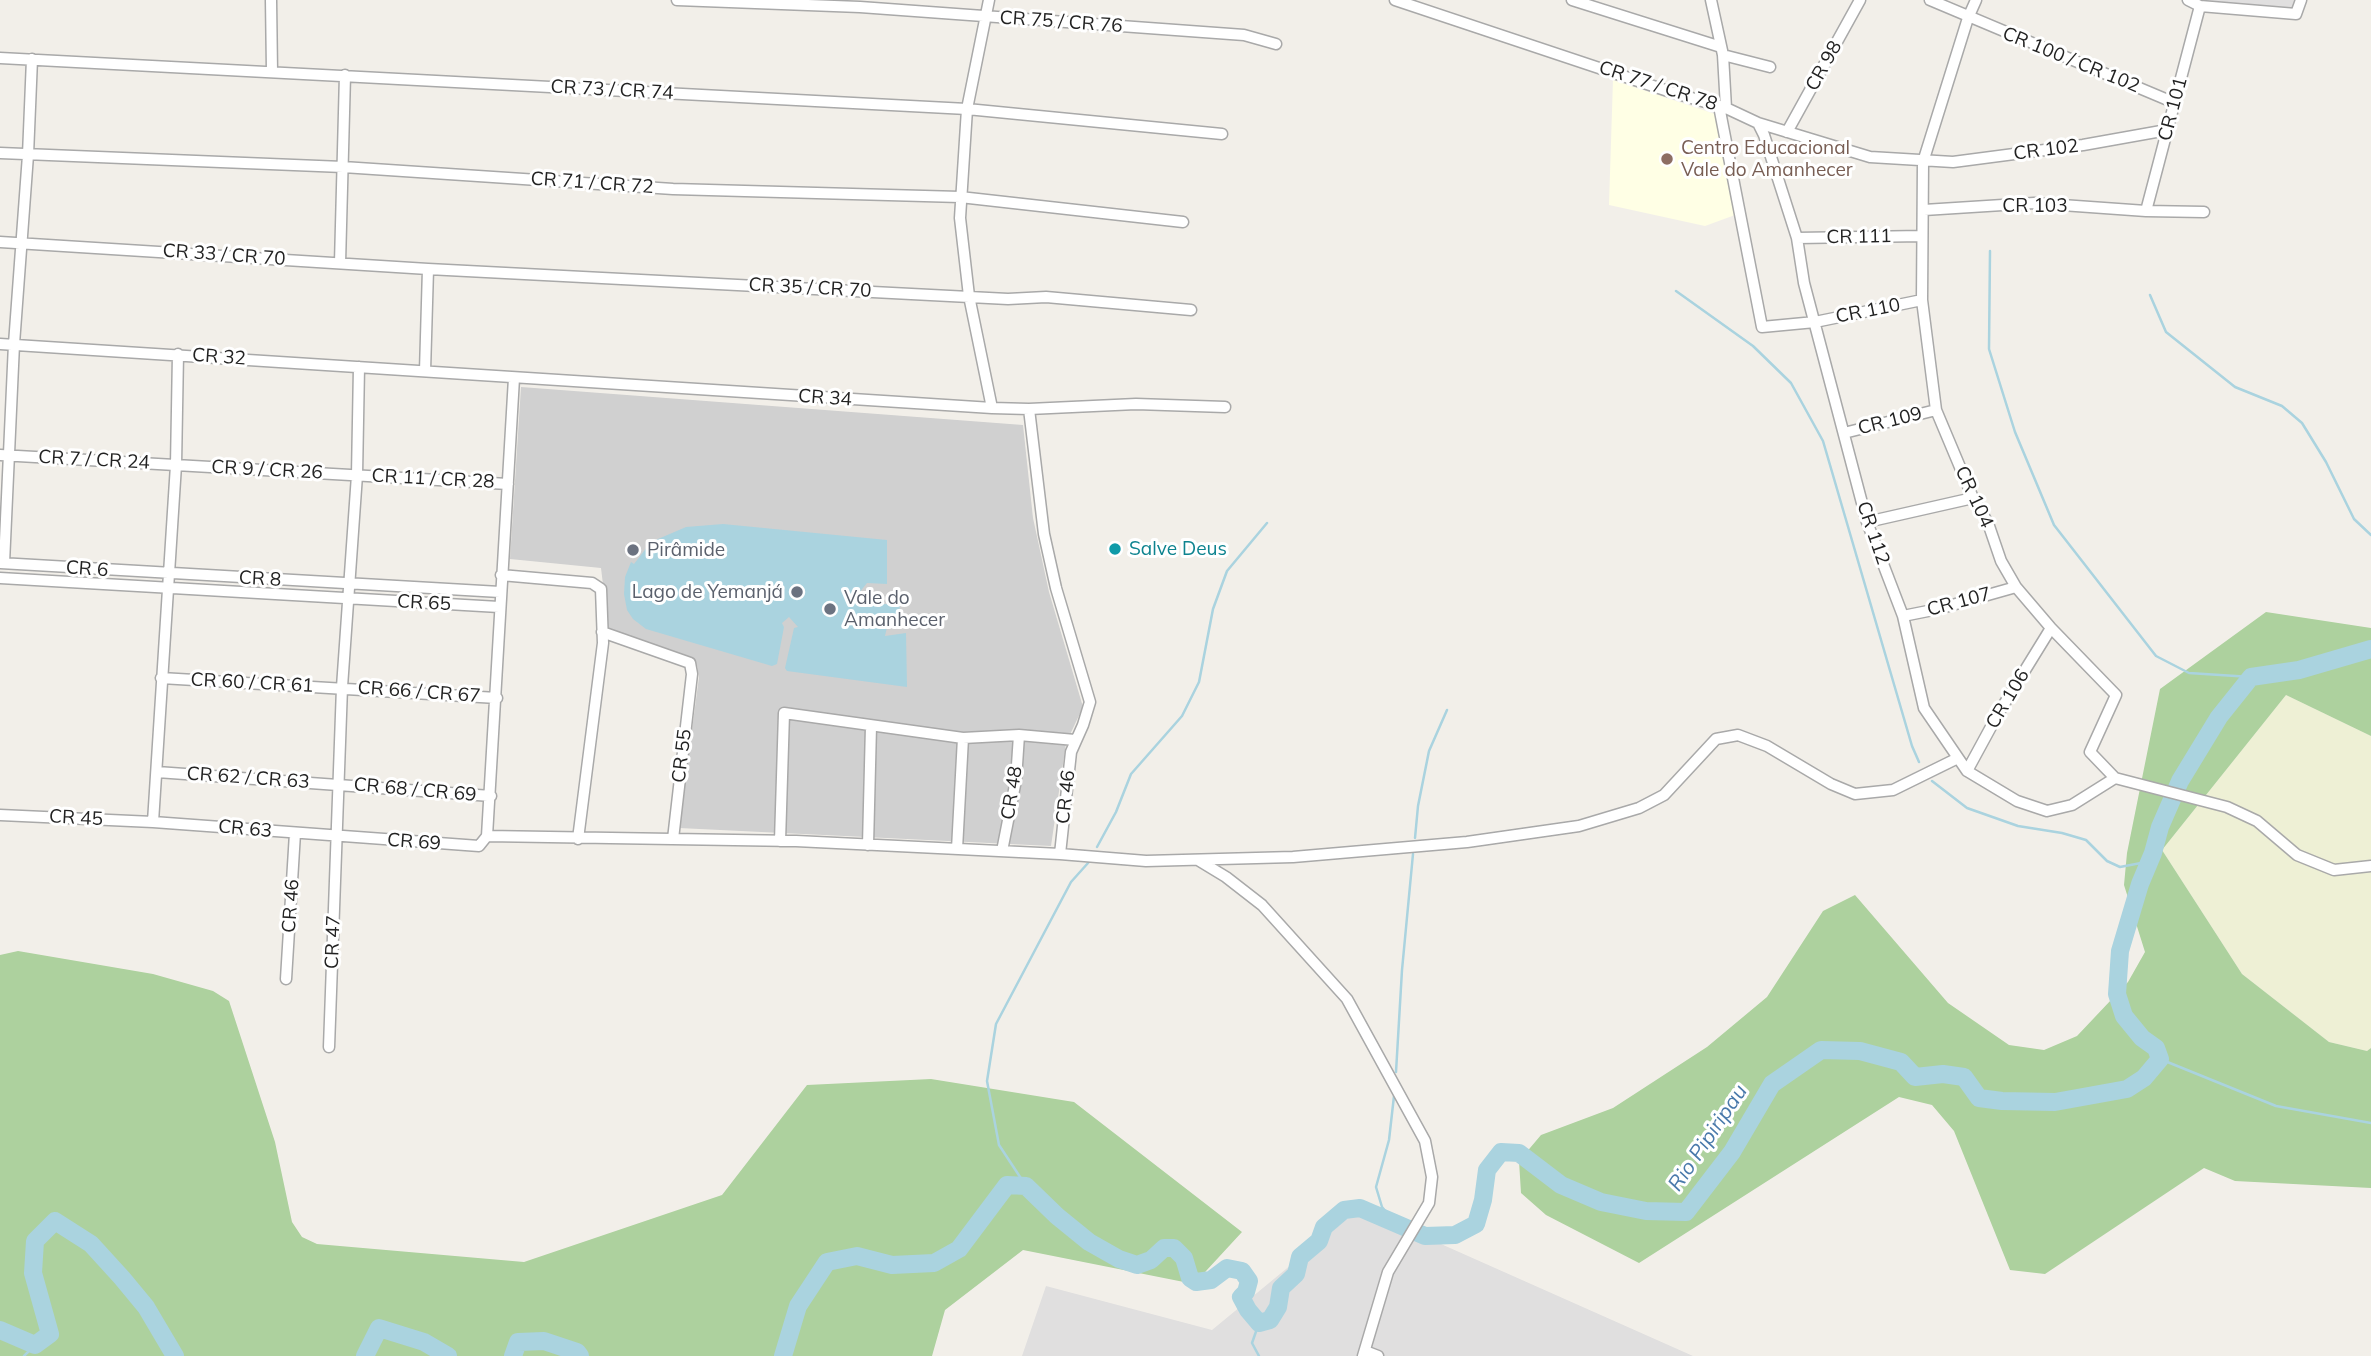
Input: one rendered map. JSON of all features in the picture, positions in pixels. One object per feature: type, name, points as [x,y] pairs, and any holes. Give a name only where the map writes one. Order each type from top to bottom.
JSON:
[{"type":"street","points":[[271,0],[272,71]]},
{"type":"street","name":"CR 75 / CR 76","points":[[677,0],[860,8],[1244,35],[1276,44]]},
{"type":"street","points":[[989,0],[967,110],[960,218],[969,296],[992,408]]},
{"type":"street","name":"CR 77 / CR 78","points":[[1395,0],[1723,107],[1758,123],[1787,132],[1870,157],[1923,162]]},
{"type":"street","points":[[1572,0],[1770,67]]},
{"type":"street","points":[[1711,0],[1722,51],[1723,107]]},
{"type":"street","name":"CR 98","points":[[1787,132],[1860,0]]},
{"type":"street","name":"CR 100 / CR 102","points":[[1930,0],[2175,103]]},
{"type":"street","name":"CR 104","points":[[1976,0],[1923,162],[1922,300],[1936,410],[1973,498],[1988,523],[2001,561],[2016,587],[2051,628],[2116,695],[2090,752],[2115,778]]},
{"type":"street","points":[[2188,0],[2200,6],[2296,14],[2301,0]]},
{"type":"street","name":"CR 101","points":[[2146,211],[2200,6]]},
{"type":"street","name":"CR 73 / CR 74","points":[[0,58],[967,110],[1222,134]]},
{"type":"street","points":[[2,563],[5,455],[28,155],[32,59]]},
{"type":"street","points":[[340,263],[345,75]]},
{"type":"street","name":"CR 110","points":[[1723,107],[1762,327],[1815,322],[1922,300]]},
{"type":"street","name":"CR 112","points":[[1758,123],[1765,135],[1797,238],[1804,283],[1867,522],[1903,615],[1924,708],[1968,771],[2017,801],[2047,811],[2073,806],[2115,778]]},
{"type":"street","name":"CR 102","points":[[1923,162],[1953,162],[2070,147],[2167,130]]},
{"type":"street","name":"CR 71 / CR 72","points":[[0,153],[343,167],[673,189],[960,197],[1183,222]]},
{"type":"street","name":"CR 103","points":[[1924,210],[2034,203],[2204,212]]},
{"type":"street","name":"CR 111","points":[[1797,238],[1922,236]]},
{"type":"street","name":"CR 33 / CR 70","points":[[0,242],[428,269]]},
{"type":"street","points":[[425,371],[428,269]]},
{"type":"street","name":"CR 35 / CR 70","points":[[428,269],[1008,299],[1046,297],[1191,310]]},
{"type":"street","name":"CR 32","points":[[0,344],[425,371]]},
{"type":"street","points":[[153,822],[176,465],[178,354]]},
{"type":"street","name":"CR 47","points":[[329,1047],[342,687],[358,475],[359,367]]},
{"type":"street","name":"CR 34","points":[[425,371],[992,408],[1136,404],[1225,407]]},
{"type":"street","points":[[514,378],[487,836],[780,841],[1060,854],[1146,861],[1293,857],[1467,842],[1579,826],[1639,808],[1664,795],[1716,739],[1738,735],[1767,746],[1831,784],[1855,794],[1893,790],[1958,758]]},
{"type":"street","name":"CR 46","points":[[1029,409],[1044,534],[1056,588],[1090,702],[1083,726],[1070,752],[1060,854]]},
{"type":"street","name":"CR 109","points":[[1844,433],[1936,410]]},
{"type":"street","name":"CR 7 / CR 24","points":[[5,455],[176,465]]},
{"type":"street","name":"CR 9 / CR 26","points":[[176,465],[358,475]]},
{"type":"street","name":"CR 11 / CR 28","points":[[358,475],[508,484]]},
{"type":"street","points":[[1867,522],[1973,498]]},
{"type":"street","name":"CR 6","points":[[2,563],[169,575]]},
{"type":"street","name":"CR 8","points":[[169,575],[500,592]]},
{"type":"street","points":[[501,575],[592,583],[601,589],[603,643],[578,839]]},
{"type":"street","name":"CR 65","points":[[0,579],[499,607]]},
{"type":"street","name":"CR 107","points":[[1903,615],[1938,609],[2016,587]]},
{"type":"street","name":"CR 106","points":[[1968,771],[1998,714],[2051,628]]},
{"type":"street","name":"CR 55","points":[[603,632],[689,662],[692,674],[673,839]]},
{"type":"street","name":"CR 60 / CR 61","points":[[161,678],[342,687]]},
{"type":"street","name":"CR 66 / CR 67","points":[[342,687],[497,698]]},
{"type":"street","points":[[780,841],[784,713],[963,738],[1019,735],[1075,740]]},
{"type":"street","points":[[868,845],[872,726]]},
{"type":"street","name":"CR 48","points":[[1002,851],[1016,779],[1019,735]]},
{"type":"street","points":[[957,849],[963,738]]},
{"type":"street","name":"CR 62 / CR 63","points":[[156,772],[340,784]]},
{"type":"street","points":[[2115,778],[2227,807],[2257,821],[2297,855],[2334,870],[2371,866]]},
{"type":"street","name":"CR 68 / CR 69","points":[[340,784],[491,796]]},
{"type":"street","name":"CR 45","points":[[0,815],[153,822]]},
{"type":"street","name":"CR 63","points":[[153,822],[337,836]]},
{"type":"street","name":"CR 46","points":[[286,979],[295,833]]},
{"type":"street","name":"CR 69","points":[[337,836],[479,846],[487,836]]},
{"type":"street","points":[[1198,860],[1226,877],[1262,905],[1347,999],[1425,1141],[1432,1177],[1429,1203],[1388,1272],[1364,1354],[1378,1356]]},
{"type":"shaded area","points":[[2203,0],[2299,0],[2295,10],[2212,4]]},
{"type":"shaded area","name":"Centro Educacional Vale do Amanhecer","points":[[1613,80],[1715,114],[1735,215],[1705,226],[1609,205]]},
{"type":"shaded area","name":"Vale do Amanhecer","points":[[521,387],[1023,425],[1033,518],[1049,592],[1083,707],[1066,743],[1051,846],[679,828],[699,677],[697,665],[618,641],[608,626],[601,568],[510,559]]},
{"type":"shaded area","points":[[2286,695],[2371,736],[2371,1048],[2367,1051],[2329,1042],[2242,974],[2162,850]]},
{"type":"shaded area","points":[[1360,1208],[1693,1356],[1022,1356],[1046,1286],[1212,1330]]},
{"type":"green space","points":[[2266,612],[2371,628],[2371,736],[2286,695],[2162,850],[2242,974],[2329,1042],[2367,1051],[2371,1048],[2371,1188],[2235,1181],[2204,1168],[2045,1274],[2010,1270],[1954,1131],[1932,1105],[1899,1097],[1639,1263],[1546,1215],[1521,1193],[1519,1161],[1541,1135],[1613,1108],[1707,1047],[1767,997],[1823,911],[1855,895],[1948,1003],[2009,1045],[2044,1050],[2077,1036],[2128,982],[2145,952],[2124,885],[2127,853],[2160,689]]},
{"type":"green space","points":[[18,951],[153,974],[213,991],[229,1001],[275,1142],[292,1222],[302,1237],[317,1244],[524,1262],[722,1195],[807,1085],[931,1079],[1074,1102],[1242,1232],[1194,1284],[1023,1250],[945,1310],[932,1356],[0,1356],[0,955]]},
{"type":"water","name":"Lago de Yemanjá","points":[[723,524],[887,540],[887,584],[867,583],[859,593],[868,603],[900,605],[898,621],[888,623],[885,636],[906,633],[907,687],[787,671],[785,668],[794,628],[798,627],[789,617],[782,623],[784,627],[777,664],[772,666],[646,629],[633,619],[627,610],[624,594],[625,577],[631,562],[634,564],[651,542],[686,527]]},
{"type":"waterway","points":[[1990,251],[1989,349],[2015,432],[2054,525],[2156,656],[2189,673],[2251,677]]},
{"type":"waterway","points":[[1676,291],[1753,346],[1791,383],[1823,441],[1912,746],[1919,762]]},
{"type":"waterway","points":[[2150,295],[2166,332],[2235,387],[2282,406],[2302,423],[2326,462],[2354,519],[2371,535]]},
{"type":"waterway","points":[[1097,847],[1116,812],[1131,774],[1182,716],[1199,682],[1213,609],[1227,571],[1267,523]]},
{"type":"waterway","name":"Rio Pipiripau","points":[[783,1356],[798,1306],[827,1262],[857,1256],[892,1265],[934,1263],[959,1249],[1007,1185],[1026,1186],[1089,1242],[1119,1259],[1137,1265],[1151,1260],[1164,1248],[1174,1248],[1184,1258],[1190,1278],[1196,1282],[1211,1280],[1227,1268],[1242,1271],[1249,1281],[1246,1292],[1241,1297],[1259,1323],[1270,1320],[1278,1307],[1281,1288],[1296,1274],[1300,1257],[1319,1241],[1324,1227],[1344,1210],[1360,1208],[1425,1236],[1455,1235],[1476,1224],[1487,1170],[1501,1152],[1519,1153],[1561,1185],[1601,1202],[1646,1211],[1686,1212],[1732,1152],[1772,1084],[1821,1050],[1860,1051],[1901,1062],[1915,1077],[1943,1074],[1964,1077],[1979,1098],[2002,1101],[2055,1102],[2127,1089],[2144,1078],[2160,1059],[2156,1048],[2142,1038],[2124,1016],[2117,994],[2120,951],[2160,827],[2180,781],[2219,717],[2251,677],[2299,670],[2371,649]]},
{"type":"waterway","points":[[1415,838],[1418,806],[1429,751],[1447,710]]},
{"type":"waterway","points":[[1932,781],[1967,808],[2018,826],[2086,840],[2107,861],[2120,867],[2141,863],[2153,853]]},
{"type":"waterway","points":[[1396,1072],[1413,854]]},
{"type":"waterway","points":[[1026,1186],[999,1145],[987,1081],[996,1024],[1071,882],[1088,863]]},
{"type":"waterway","points":[[2160,1059],[2276,1106],[2371,1123]]},
{"type":"waterway","points":[[1394,1096],[1389,1140],[1376,1187],[1382,1207],[1395,1223]]},
{"type":"waterway","name":"Rio Pipiripau","points":[[0,1330],[35,1345],[50,1334],[33,1273],[35,1241],[55,1221],[91,1244],[122,1278],[146,1307],[175,1356]]},
{"type":"waterway","points":[[1259,1323],[1252,1343],[1259,1356]]},
{"type":"waterway","name":"Rio Pipiripau","points":[[365,1356],[379,1328],[424,1342],[448,1356]]},
{"type":"waterway","name":"Rio Pipiripau","points":[[513,1356],[518,1342],[544,1341],[577,1352],[580,1356]]},
{"type":"waterway","points":[[24,1356],[35,1345]]},
{"type":"place","name":"Centro Educacional Vale do Amanhecer","points":[[1667,159]]},
{"type":"place","name":"Salve Deus","points":[[1115,549]]},
{"type":"place","name":"Pirâmide","points":[[633,550]]},
{"type":"place","name":"Lago de Yemanjá","points":[[797,592]]},
{"type":"place","name":"Vale do Amanhecer","points":[[830,609]]}]
